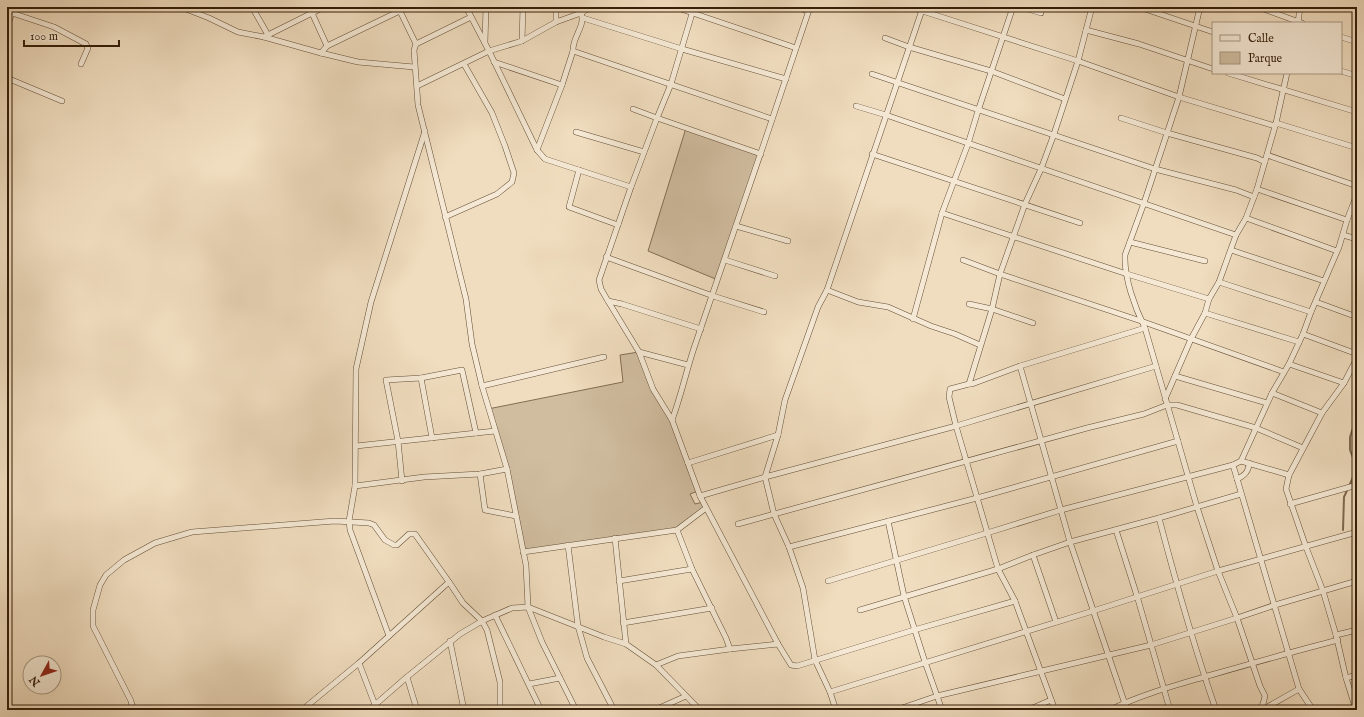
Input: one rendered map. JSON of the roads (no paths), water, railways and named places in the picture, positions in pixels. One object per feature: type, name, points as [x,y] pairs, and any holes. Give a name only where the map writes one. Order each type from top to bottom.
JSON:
[{"type":"street","points":[[181,7],[238,32],[266,36],[321,53],[358,62],[414,67]]},
{"type":"street","points":[[252,7],[266,36]]},
{"type":"street","points":[[266,36],[324,7]]},
{"type":"street","points":[[321,53],[327,46],[399,9],[408,7]]},
{"type":"street","points":[[466,7],[537,150],[545,159],[632,186]]},
{"type":"street","points":[[485,43],[486,7]]},
{"type":"street","points":[[522,41],[523,7]]},
{"type":"street","points":[[556,7],[556,22]]},
{"type":"street","points":[[417,86],[489,51],[522,41],[556,22],[582,15],[591,7]]},
{"type":"street","points":[[675,7],[796,48]]},
{"type":"street","points":[[694,7],[671,84],[644,152],[599,280],[608,301],[639,352],[653,389],[672,420],[700,496],[778,644],[789,662],[794,666],[1014,601]]},
{"type":"street","points":[[672,420],[679,402],[688,365],[725,260],[809,9],[796,7]]},
{"type":"street","points":[[910,7],[922,9],[1078,61],[1179,97],[1357,148]]},
{"type":"street","points":[[914,319],[924,276],[942,213],[968,144],[1013,7]]},
{"type":"street","points":[[1022,7],[1041,13]]},
{"type":"street","points":[[969,384],[992,309],[1000,274],[1024,204],[1041,169],[1054,134],[1078,61],[1092,7]]},
{"type":"street","points":[[1139,7],[1212,32]]},
{"type":"street","points":[[1200,7],[1179,97],[1125,255],[1127,274],[1137,312],[1145,328],[1197,507],[1218,571],[1237,618],[1260,686],[1265,696],[1260,710]]},
{"type":"street","points":[[1258,7],[1296,22]]},
{"type":"street","points":[[1299,22],[1300,7]]},
{"type":"street","points":[[399,9],[416,44],[414,50],[414,67],[418,105],[466,300],[472,344],[482,386],[507,469],[526,565],[528,606],[542,642],[576,710]]},
{"type":"street","points":[[836,710],[830,692],[815,660],[803,588],[789,547],[774,514],[764,477],[778,435],[785,400],[818,307],[827,290],[922,9]]},
{"type":"street","points":[[7,27],[9,12],[54,27],[86,44],[88,48],[81,64]]},
{"type":"street","points":[[312,13],[327,46]]},
{"type":"street","points":[[582,15],[682,49],[786,79]]},
{"type":"street","points":[[537,150],[562,86],[573,51],[573,46],[581,25],[582,15]]},
{"type":"street","points":[[416,44],[471,17]]},
{"type":"street","points":[[1086,30],[1139,44],[1212,69]]},
{"type":"street","points":[[1342,36],[1357,42]]},
{"type":"street","points":[[885,38],[909,47],[991,71],[1065,98]]},
{"type":"street","points":[[573,51],[772,119]]},
{"type":"street","points":[[494,62],[562,86]]},
{"type":"street","points":[[445,217],[497,194],[512,182],[514,174],[492,113],[464,64]]},
{"type":"street","points":[[1342,71],[1357,76]]},
{"type":"street","points":[[872,74],[1155,169],[1236,190],[1254,197]]},
{"type":"street","points":[[1231,74],[1357,112]]},
{"type":"street","points":[[1166,402],[1175,376],[1191,339],[1205,313],[1209,299],[1219,282],[1236,235],[1246,218],[1257,189],[1287,74]]},
{"type":"street","points":[[7,78],[62,101]]},
{"type":"street","points":[[856,106],[1236,235]]},
{"type":"street","points":[[633,109],[761,154]]},
{"type":"street","points":[[1121,118],[1167,133],[1257,158],[1265,162]]},
{"type":"street","points":[[389,636],[350,530],[349,522],[355,486],[356,369],[371,302],[425,130]]},
{"type":"street","points":[[576,132],[644,152]]},
{"type":"street","points":[[872,154],[1080,223]]},
{"type":"street","points":[[1267,155],[1357,186]]},
{"type":"street","points":[[579,170],[569,207],[618,225]]},
{"type":"street","points":[[1257,189],[1347,220]]},
{"type":"street","points":[[828,581],[1061,510],[1233,465],[1241,461],[1272,393],[1289,364],[1303,334],[1337,251],[1356,197]]},
{"type":"street","points":[[942,213],[1127,274],[1209,299]]},
{"type":"street","points":[[1246,218],[1337,251]]},
{"type":"street","points":[[736,226],[788,240]]},
{"type":"street","points":[[1343,235],[1357,239]]},
{"type":"street","points":[[1130,242],[1205,261]]},
{"type":"street","points":[[1231,250],[1324,281]]},
{"type":"street","points":[[606,257],[712,296],[764,312]]},
{"type":"street","points":[[725,260],[775,276]]},
{"type":"street","points":[[963,260],[1284,372]]},
{"type":"street","points":[[1219,282],[1311,312]]},
{"type":"street","points":[[827,290],[858,302],[888,307],[980,345]]},
{"type":"street","points":[[608,301],[701,329]]},
{"type":"street","points":[[1316,302],[1357,317]]},
{"type":"street","points":[[969,304],[992,309],[1033,324]]},
{"type":"street","points":[[1205,313],[1299,342]]},
{"type":"street","points":[[1055,710],[1040,672],[1027,632],[998,569],[956,426],[949,397],[950,389],[1145,328]]},
{"type":"street","points":[[1303,334],[1357,354]]},
{"type":"street","points":[[639,352],[688,365]]},
{"type":"street","points":[[482,386],[604,357]]},
{"type":"street","points":[[1356,710],[1323,591],[1290,504],[1286,489],[1289,475],[1303,448],[1322,413],[1344,383],[1357,358]]},
{"type":"street","points":[[1289,364],[1344,383]]},
{"type":"street","points":[[1020,366],[1070,542],[1127,710]]},
{"type":"street","points":[[700,496],[764,477],[956,426],[1156,366]]},
{"type":"street","points":[[402,481],[398,441],[386,380],[421,378],[462,370],[476,433]]},
{"type":"street","points":[[1175,376],[1267,404]]},
{"type":"street","points":[[421,378],[432,438]]},
{"type":"street","points":[[1272,393],[1322,413]]},
{"type":"street","points":[[738,524],[1041,440],[1144,414],[1166,402],[1182,405],[1256,428],[1303,448]]},
{"type":"street","points":[[356,446],[495,431]]},
{"type":"street","points":[[688,463],[778,435]]},
{"type":"street","points":[[789,547],[1051,478],[1178,441]]},
{"type":"street","points":[[1241,461],[1289,475]]},
{"type":"street","points":[[1237,479],[1246,473],[1249,469],[1249,464]]},
{"type":"street","points":[[1233,465],[1299,689],[1313,710]]},
{"type":"street","points":[[355,486],[424,477],[480,474],[507,469]]},
{"type":"street","points":[[480,474],[485,510],[516,516]]},
{"type":"street","points":[[1290,504],[1357,485]]},
{"type":"street","points":[[860,610],[998,569],[1070,542],[1242,494]]},
{"type":"street","points":[[523,552],[677,530],[706,508]]},
{"type":"street","points":[[1159,518],[1176,584],[1204,677],[1216,710]]},
{"type":"street","points":[[133,710],[93,626],[93,610],[95,600],[100,585],[106,575],[124,560],[154,543],[192,532],[335,521],[369,523],[374,525],[385,540],[394,545],[397,545],[409,534],[415,534],[463,603],[482,621],[487,630],[500,682],[500,710]]},
{"type":"street","points":[[888,521],[904,596],[914,630],[942,710]]},
{"type":"street","points":[[677,530],[692,569],[712,608],[730,649]]},
{"type":"street","points":[[1116,530],[1165,688],[1170,710]]},
{"type":"street","points":[[830,692],[1027,632],[1218,571],[1357,532]]},
{"type":"street","points":[[615,538],[626,644]]},
{"type":"street","points":[[568,546],[578,626],[587,658],[614,710]]},
{"type":"street","points":[[1033,555],[1056,622]]},
{"type":"street","points":[[619,581],[692,569]]},
{"type":"street","points":[[896,710],[937,696],[1040,672],[1108,654],[1151,645],[1275,605],[1357,581]]},
{"type":"street","points":[[302,710],[359,663],[449,582]]},
{"type":"street","points":[[369,710],[450,641],[482,621],[495,615],[512,608],[528,606],[604,637],[626,644],[656,665],[700,710]]},
{"type":"street","points":[[623,623],[712,608]]},
{"type":"street","points":[[495,615],[541,710]]},
{"type":"street","points":[[1110,710],[1165,688],[1337,638],[1357,630]]},
{"type":"street","points":[[450,641],[464,710]]},
{"type":"street","points":[[656,665],[678,656],[778,644]]},
{"type":"street","points":[[359,663],[378,710]]},
{"type":"street","points":[[1346,678],[1357,675]]},
{"type":"street","points":[[407,677],[417,710]]},
{"type":"street","points":[[529,684],[560,678]]},
{"type":"street","points":[[1260,710],[1299,689]]},
{"type":"street","points":[[657,709],[686,696]]},
{"type":"street","points":[[1028,710],[1051,700]]},
{"type":"waterway","points":[[1343,530],[1344,497],[1355,473],[1355,463],[1350,450],[1350,437],[1353,428],[1357,423]]}]
